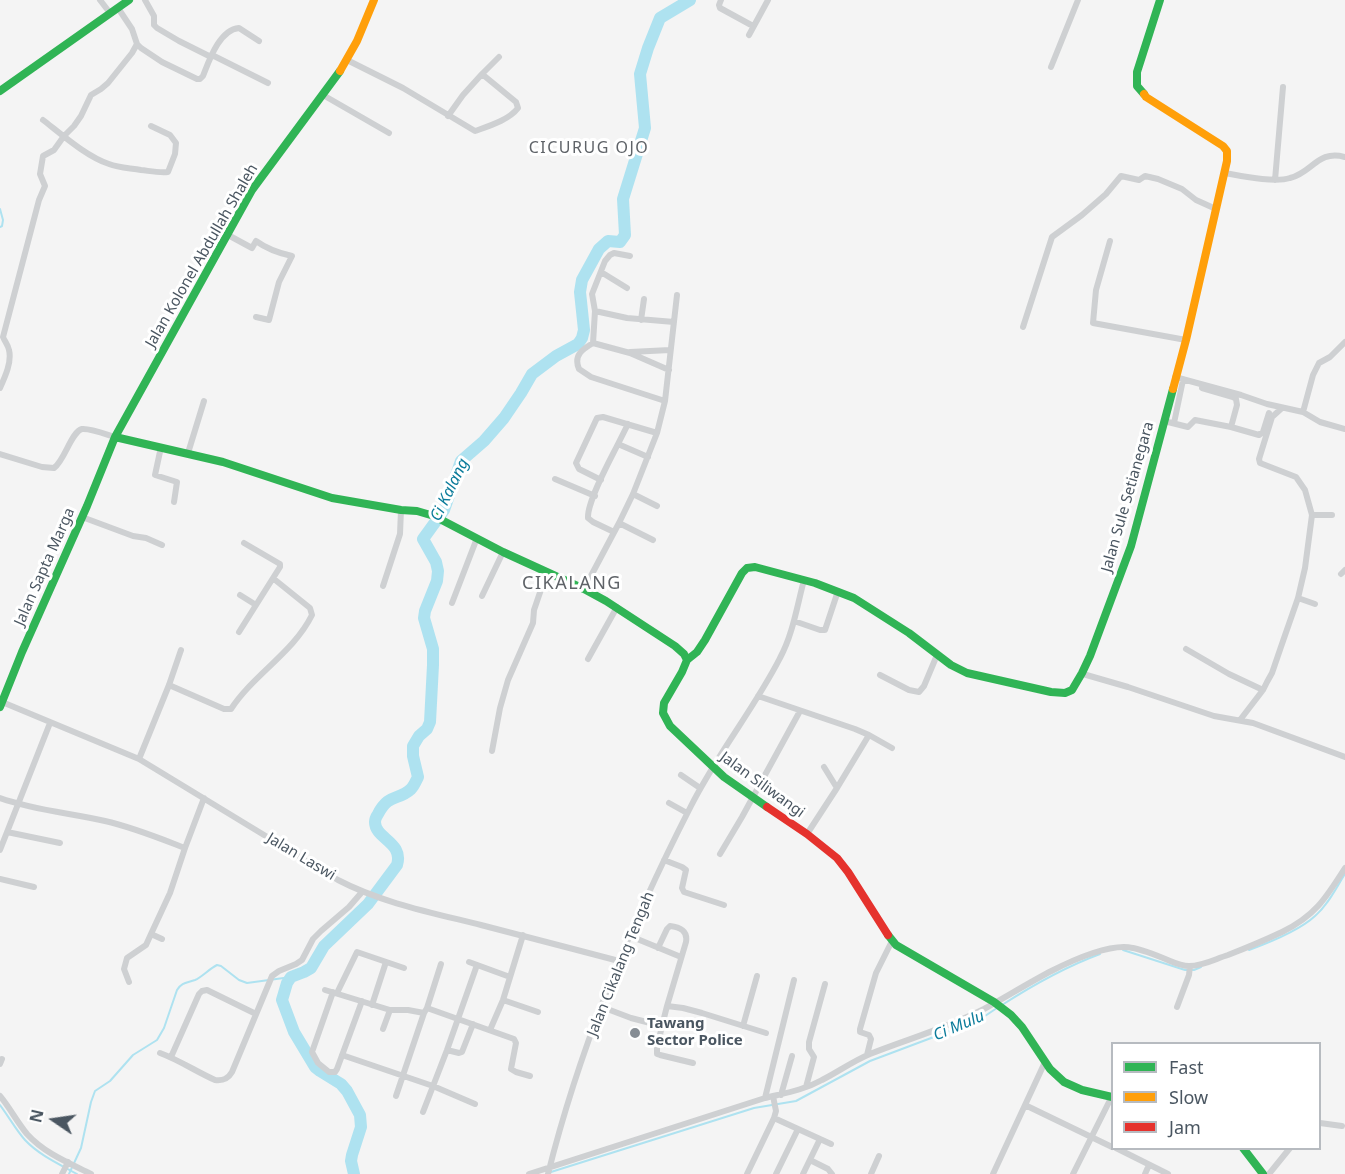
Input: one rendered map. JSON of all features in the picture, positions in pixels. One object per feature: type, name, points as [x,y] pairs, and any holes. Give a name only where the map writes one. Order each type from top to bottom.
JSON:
[{"type":"street","points":[[100,0],[114,10],[132,29],[137,44],[154,57],[197,79],[203,76],[221,40],[235,28],[239,28],[259,41]]},
{"type":"street","points":[[0,91],[129,0]]},
{"type":"street","points":[[145,0],[158,29],[268,83]]},
{"type":"street","name":"Jalan Kolonel Abdullah Shaleh","points":[[116,437],[239,213],[260,178],[347,60],[374,0]]},
{"type":"street","points":[[721,0],[720,8],[753,27]]},
{"type":"street","points":[[749,34],[768,0]]},
{"type":"street","points":[[1051,67],[1078,0]]},
{"type":"street","name":"Jalan Sule Setianegara","points":[[687,660],[697,652],[705,640],[740,576],[752,567],[758,567],[854,598],[893,622],[957,669],[973,675],[1052,692],[1065,693],[1072,690],[1083,674],[1128,556],[1164,421],[1179,379],[1225,173],[1227,151],[1223,146],[1146,97],[1137,86],[1137,72],[1160,0]]},
{"type":"street","points":[[0,388],[10,359],[9,349],[3,337],[39,200],[45,186],[40,176],[42,157],[54,150],[81,116],[91,95],[108,83],[137,44]]},
{"type":"street","points":[[448,116],[463,95],[499,57]]},
{"type":"street","points":[[347,60],[403,88],[475,131],[506,117],[516,111],[518,106],[482,74]]},
{"type":"street","points":[[1275,180],[1283,87]]},
{"type":"street","points":[[323,95],[388,133]]},
{"type":"street","points":[[43,120],[88,153],[112,166],[168,172],[175,154],[176,143],[170,135],[151,126]]},
{"type":"street","points":[[1225,173],[1275,180],[1294,177],[1328,156],[1335,155],[1345,158]]},
{"type":"street","points":[[1023,327],[1052,237],[1106,194],[1121,176],[1139,180],[1145,176],[1158,179],[1182,189],[1196,200],[1216,209]]},
{"type":"street","points":[[228,235],[252,248],[256,241],[278,253],[292,256],[279,282],[269,320],[256,317]]},
{"type":"street","points":[[1110,241],[1096,290],[1093,323],[1186,340]]},
{"type":"street","points":[[593,343],[595,311],[592,294],[602,266],[610,255],[618,253],[630,256]]},
{"type":"street","points":[[601,272],[627,288]]},
{"type":"street","points":[[584,589],[620,523],[657,433],[665,401],[677,295]]},
{"type":"street","points":[[641,320],[644,299]]},
{"type":"street","points":[[595,311],[641,320],[674,322]]},
{"type":"street","points":[[1303,412],[1313,375],[1319,363],[1330,357],[1345,342]]},
{"type":"street","points":[[665,401],[591,377],[581,371],[576,364],[582,350],[593,343],[630,352],[669,370]]},
{"type":"street","points":[[630,352],[670,350]]},
{"type":"street","points":[[1174,423],[1179,379],[1222,389],[1262,403],[1303,412],[1320,422],[1345,429]]},
{"type":"street","points":[[1202,388],[1236,399],[1237,405],[1231,427]]},
{"type":"street","points":[[188,453],[204,400]]},
{"type":"street","points":[[1240,720],[1263,690],[1272,673],[1298,598],[1305,568],[1312,515],[1305,490],[1296,477],[1265,466],[1258,459],[1272,417],[1282,408]]},
{"type":"street","points":[[1164,421],[1188,428],[1195,420],[1261,435],[1269,413]]},
{"type":"street","points":[[601,480],[580,470],[576,465],[598,417],[657,433]]},
{"type":"street","points":[[614,532],[593,522],[588,518],[588,513],[628,424]]},
{"type":"street","points":[[0,454],[42,467],[54,468],[62,460],[72,438],[78,431],[86,429],[241,467],[325,496],[417,511],[435,517],[503,552],[584,589],[675,646],[687,660]]},
{"type":"street","name":"Jalan Sapta Marga","points":[[1,705],[116,437]]},
{"type":"street","points":[[618,444],[648,457]]},
{"type":"street","points":[[161,447],[154,475],[177,482],[174,502]]},
{"type":"street","points":[[555,479],[595,496]]},
{"type":"street","points":[[633,494],[657,506]]},
{"type":"street","points":[[383,586],[400,534],[401,510]]},
{"type":"street","points":[[1312,515],[1332,515]]},
{"type":"street","points":[[82,517],[162,545]]},
{"type":"street","points":[[620,523],[653,540]]},
{"type":"street","points":[[452,603],[477,538]]},
{"type":"street","points":[[239,632],[280,568],[280,564],[244,543]]},
{"type":"street","points":[[482,596],[503,552]]},
{"type":"street","points":[[492,751],[500,708],[508,682],[533,623],[534,607],[547,572]]},
{"type":"street","points":[[169,685],[224,709],[231,709],[244,691],[294,641],[312,615],[310,608],[274,579]]},
{"type":"street","name":"Jalan Cikalang Tengah","points":[[549,1170],[576,1078],[630,936],[700,788],[780,658],[794,621],[804,580]]},
{"type":"street","points":[[794,621],[825,630],[838,591]]},
{"type":"street","points":[[240,595],[256,605]]},
{"type":"street","points":[[1298,598],[1315,604]]},
{"type":"street","points":[[588,659],[616,607]]},
{"type":"street","points":[[1186,649],[1229,674],[1263,690]]},
{"type":"street","points":[[139,759],[181,650]]},
{"type":"street","points":[[880,675],[911,691],[919,692],[924,686],[937,655]]},
{"type":"street","name":"Jalan Siliwangi","points":[[687,660],[664,703],[663,713],[673,729],[712,766],[830,852],[843,865],[896,945],[994,1002],[1007,1012],[1016,1020],[1056,1075],[1071,1086],[1086,1092],[1111,1096]]},
{"type":"street","points":[[1083,674],[1214,716],[1258,725],[1345,757]]},
{"type":"street","points":[[758,696],[869,735],[892,748]]},
{"type":"street","name":"Jalan Laswi","points":[[1,705],[139,759],[338,880],[364,893],[412,908],[523,935],[619,962]]},
{"type":"street","points":[[720,854],[800,711]]},
{"type":"street","points":[[0,850],[50,723]]},
{"type":"street","points":[[807,834],[869,735]]},
{"type":"street","points":[[824,767],[837,788]]},
{"type":"street","points":[[681,775],[700,788]]},
{"type":"street","points":[[0,798],[18,804],[113,823],[185,848]]},
{"type":"street","points":[[129,982],[124,969],[127,958],[146,945],[170,893],[204,798]]},
{"type":"street","points":[[669,803],[687,813]]},
{"type":"street","points":[[7,832],[60,843]]},
{"type":"street","points":[[664,860],[686,870],[682,889],[684,892],[724,905]]},
{"type":"street","points":[[529,1174],[549,1170],[765,1098],[806,1087],[867,1055],[957,1022],[1069,963],[1108,949],[1127,946],[1175,963],[1190,966],[1204,964],[1284,931],[1312,914],[1345,868]]},
{"type":"street","points":[[0,879],[33,887]]},
{"type":"street","points":[[160,1053],[215,1080],[225,1079],[232,1072],[271,979],[279,970],[302,960],[313,939],[364,893]]},
{"type":"street","points":[[658,948],[668,927],[678,928],[687,936],[657,1048],[658,1054],[693,1063]]},
{"type":"street","points":[[151,934],[162,939]]},
{"type":"street","points":[[490,1030],[503,1000],[523,935]]},
{"type":"street","points":[[630,936],[681,957]]},
{"type":"street","points":[[867,1055],[871,1039],[869,1035],[860,1032],[860,1029],[876,973],[892,941]]},
{"type":"street","points":[[362,1001],[336,1071],[331,1073],[318,1063],[312,1052],[335,992],[357,952],[404,969]]},
{"type":"street","points":[[372,1005],[386,962]]},
{"type":"street","points":[[469,962],[510,977]]},
{"type":"street","points":[[396,1096],[441,964]]},
{"type":"street","points":[[423,1112],[477,965]]},
{"type":"street","points":[[1177,1007],[1190,966]]},
{"type":"street","points":[[743,1026],[757,976]]},
{"type":"street","points":[[765,1098],[794,980]]},
{"type":"street","points":[[806,1087],[814,1057],[808,1042],[825,984]]},
{"type":"street","points":[[171,1057],[202,991],[207,990],[256,1014]]},
{"type":"street","points":[[325,990],[390,1010],[425,1011],[458,1018],[512,1038],[515,1040],[511,1068],[530,1076]]},
{"type":"street","points":[[503,1000],[538,1012]]},
{"type":"street","points":[[667,1006],[684,1008],[766,1033]]},
{"type":"street","points":[[602,1007],[662,1026]]},
{"type":"street","points":[[383,1029],[390,1010]]},
{"type":"street","points":[[447,1050],[462,1052],[473,1024]]},
{"type":"street","points":[[342,1055],[433,1086],[475,1104]]},
{"type":"street","points":[[781,1095],[792,1056]]},
{"type":"street","points":[[993,1174],[1046,1062]]},
{"type":"street","points":[[0,1096],[35,1143],[91,1174]]},
{"type":"street","points":[[747,1174],[775,1115],[774,1097]]},
{"type":"street","points":[[1073,1174],[1111,1098]]},
{"type":"street","points":[[1025,1105],[1111,1146]]},
{"type":"street","points":[[775,1115],[798,1129],[831,1144]]},
{"type":"street","points":[[1321,1123],[1342,1126]]},
{"type":"street","points":[[776,1174],[798,1129]]},
{"type":"street","points":[[803,1174],[820,1139]]},
{"type":"street","points":[[1118,1150],[1168,1174]]},
{"type":"street","points":[[1244,1150],[1263,1174]]},
{"type":"street","points":[[1269,1174],[1289,1150]]},
{"type":"street","points":[[871,1174],[879,1156]]},
{"type":"street","points":[[810,1160],[828,1169],[832,1174]]},
{"type":"street","points":[[63,1173],[68,1163]]},
{"type":"street","points":[[1144,1174],[1149,1165]]},
{"type":"waterway","name":"Ci Kalang","points":[[354,1174],[351,1161],[361,1127],[360,1115],[341,1084],[315,1067],[294,1032],[282,1000],[291,977],[311,968],[324,946],[368,904],[397,865],[397,851],[379,833],[375,821],[386,803],[406,793],[415,783],[418,777],[413,746],[430,722],[433,649],[424,618],[437,581],[438,571],[436,562],[423,539],[444,510],[461,461],[484,441],[504,418],[532,374],[556,356],[578,344],[582,338],[584,330],[580,292],[582,280],[599,249],[608,241],[620,242],[625,235],[623,199],[645,128],[640,74],[648,48],[660,18],[690,0]]},
{"type":"waterway","points":[[0,209],[3,220],[0,227]]},
{"type":"waterway","name":"Ci Mulu","points":[[1249,950],[1284,936],[1309,921],[1324,907],[1345,874]]},
{"type":"waterway","name":"Ci Mulu","points":[[1123,950],[1185,970],[1201,967]]},
{"type":"waterway","name":"Ci Mulu","points":[[1002,1005],[1025,990],[1100,954]]},
{"type":"waterway","points":[[69,1174],[81,1148],[95,1091],[110,1081],[133,1055],[157,1040],[181,985],[198,979],[217,965],[247,983],[291,977]]},
{"type":"waterway","name":"Ci Mulu","points":[[551,1172],[754,1108],[796,1101],[870,1061],[979,1020],[997,1008]]},
{"type":"waterway","name":"Ci Mulu","points":[[0,1105],[25,1140],[36,1150],[77,1174]]},
{"type":"traffic: fast","points":[[0,91],[129,0]]},
{"type":"traffic: fast","points":[[1144,94],[1137,86],[1137,72],[1160,0]]},
{"type":"traffic: fast","points":[[0,707],[115,437],[252,190],[340,71]]},
{"type":"traffic: fast","points":[[687,660],[697,652],[705,640],[742,573],[747,568],[755,567],[815,583],[854,598],[909,633],[951,665],[967,673],[1051,692],[1065,693],[1072,690],[1090,656],[1131,546],[1173,389]]},
{"type":"traffic: fast","points":[[115,437],[223,462],[332,498],[417,511],[434,516],[606,601],[684,654],[687,660],[664,703],[663,713],[670,726],[724,777],[767,807]]},
{"type":"traffic: fast","points":[[888,935],[896,945],[994,1002],[1011,1015],[1022,1027],[1050,1069],[1064,1082],[1082,1090],[1111,1097]]},
{"type":"traffic: fast","points":[[1245,1150],[1263,1174]]},
{"type":"traffic: slow","points":[[340,71],[357,41],[374,0]]},
{"type":"traffic: slow","points":[[1144,94],[1223,146],[1227,151],[1227,161],[1173,389]]},
{"type":"traffic: jam","points":[[767,807],[837,858],[888,935]]},
{"type":"place","name":"Tawang Sector Police","points":[[635,1033]]},
{"type":"district","name":"CICURUG OJO","points":[[589,148]]},
{"type":"district","name":"CIKALANG","points":[[572,584]]}]
